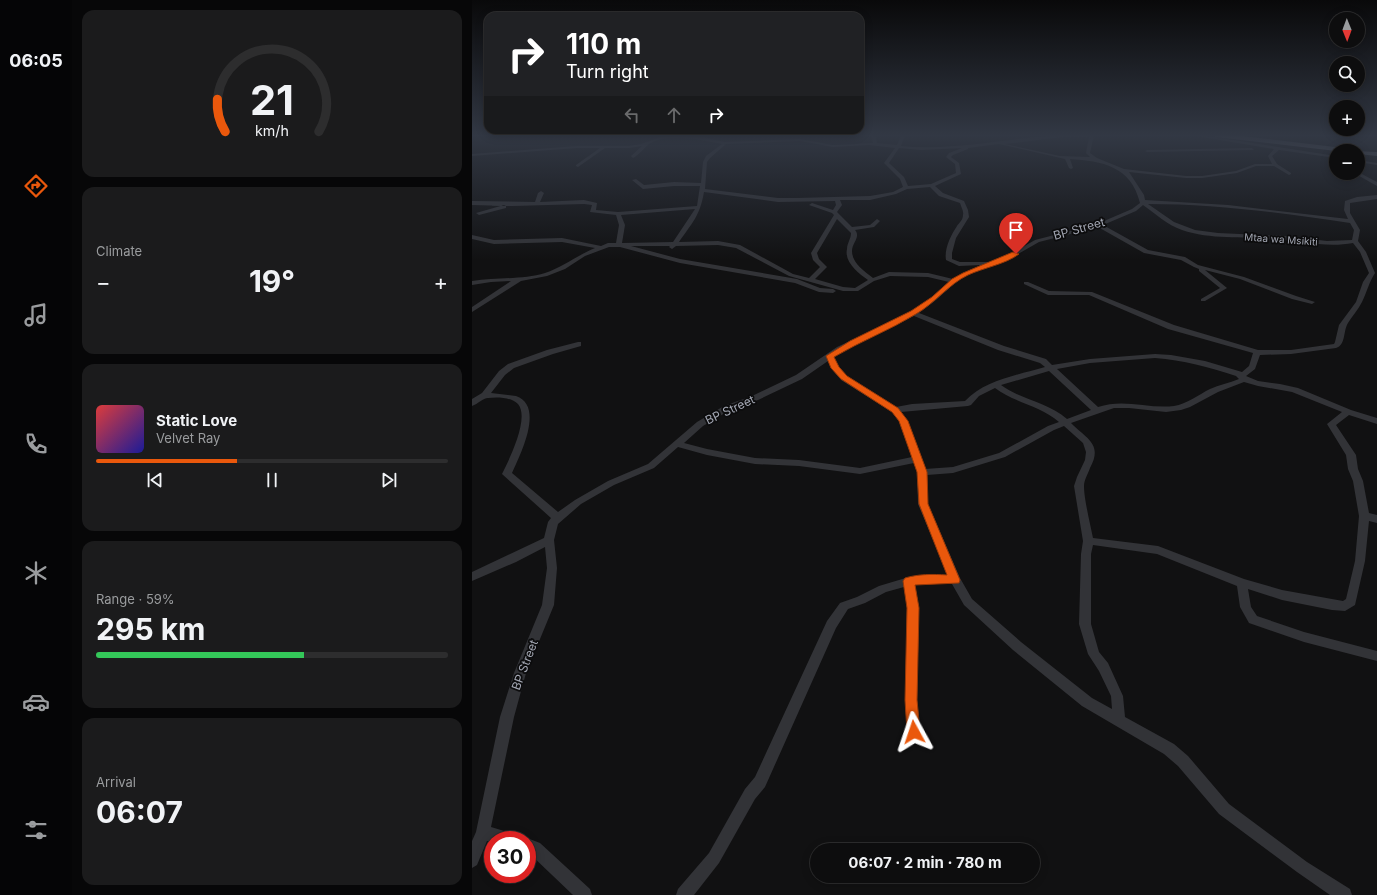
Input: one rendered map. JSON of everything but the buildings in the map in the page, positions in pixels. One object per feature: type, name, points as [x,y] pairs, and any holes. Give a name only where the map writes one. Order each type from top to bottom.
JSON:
[{"type":"street","points":[[667,258],[674,244],[696,214],[699,207],[704,177]]},
{"type":"street","points":[[900,177],[906,188]]},
{"type":"street","points":[[634,180],[643,188],[674,184],[702,187],[778,200],[797,200],[870,198],[894,193],[906,188],[932,185],[952,177]]},
{"type":"street","points":[[1129,177],[1143,202],[1174,202],[1267,210],[1305,214],[1353,222]]},
{"type":"street","points":[[1365,178],[1377,184]]},
{"type":"street","points":[[932,185],[934,191],[938,194],[962,202],[966,215],[966,218],[958,228],[949,250],[947,257],[949,260],[959,264],[994,263]]},
{"type":"street","points":[[537,203],[541,193]]},
{"type":"street","points":[[1026,284],[1048,293],[1090,293],[1155,321],[1257,352],[1291,352],[1336,346],[1340,342],[1343,325],[1358,302],[1366,282],[1375,275],[1364,252],[1355,241],[1357,230],[1345,209],[1347,202],[1357,199],[1377,197]]},
{"type":"street","points":[[810,280],[824,267],[816,260],[814,253],[838,206],[837,199]]},
{"type":"street","points":[[797,200],[797,210]]},
{"type":"street","name":"BP Street","points":[[472,860],[483,832],[507,717],[520,673],[548,605],[552,568],[549,540],[550,528],[557,517],[578,502],[611,483],[651,466],[700,424],[727,408],[755,398],[792,380],[852,343],[914,313],[934,299],[954,281],[966,274],[1016,254],[1037,241],[1099,225],[1134,210],[1143,202]]},
{"type":"street","name":"Mtaa wa Msikiti","points":[[1143,202],[1164,220],[1180,227],[1198,232],[1232,236],[1277,237],[1341,243],[1355,241]]},
{"type":"street","points":[[472,203],[591,203],[595,204],[592,211],[618,214],[699,207]]},
{"type":"street","points":[[479,213],[513,204]]},
{"type":"street","points":[[812,205],[835,213],[851,229],[854,234],[854,238],[849,247],[851,258],[855,265],[872,280]]},
{"type":"street","points":[[618,214],[622,225],[619,244]]},
{"type":"street","points":[[851,229],[872,226],[876,223],[876,221]]},
{"type":"street","points":[[1099,225],[1146,252],[1159,256],[1178,256],[1189,261],[1224,288],[1203,300]]},
{"type":"street","points":[[472,238],[494,242],[562,240],[599,247],[619,244],[718,243],[738,246],[791,275],[843,289],[856,290]]},
{"type":"street","points":[[619,244],[667,258],[796,281],[819,290],[845,293],[856,290],[882,275],[928,275],[954,281]]},
{"type":"street","points":[[472,283],[519,279],[554,272],[599,247]]},
{"type":"street","points":[[1196,266],[1242,278],[1294,298],[1312,302]]},
{"type":"street","points":[[472,310],[519,279]]},
{"type":"street","points":[[914,313],[1001,348],[1035,357],[1043,361],[1097,411]]},
{"type":"street","points":[[472,403],[486,395],[502,373],[512,366],[550,352],[578,344]]},
{"type":"street","points":[[1242,380],[1242,374],[1250,371],[1256,361],[1257,352]]},
{"type":"street","points":[[830,356],[835,368],[844,378],[895,410],[903,421],[922,472],[924,504],[955,580],[968,602],[1017,646],[1087,702],[1169,750],[1182,761],[1224,809],[1302,868],[1344,895]]},
{"type":"street","points":[[895,410],[912,407],[963,404],[968,402],[976,394],[995,385],[1051,368],[1090,361],[1155,356],[1206,363],[1242,380],[1286,387],[1377,422]]},
{"type":"street","points":[[922,472],[953,470],[1002,455],[1051,428],[1117,405],[1167,409],[1182,407],[1191,404],[1214,390],[1242,380]]},
{"type":"street","points":[[995,385],[1019,400],[1054,413],[1087,442],[1091,451],[1091,458],[1080,478],[1079,486],[1088,541],[1086,554],[1085,624],[1094,654],[1104,667],[1117,696],[1119,720]]},
{"type":"street","points":[[486,395],[516,399],[522,403],[525,410],[525,432],[507,474],[557,517]]},
{"type":"street","points":[[1088,541],[1140,546],[1158,550],[1242,583],[1289,596],[1332,605],[1345,606],[1351,602],[1360,561],[1364,516],[1358,481],[1353,469],[1351,455],[1331,424],[1348,412]]},
{"type":"street","points":[[677,444],[707,452],[755,461],[799,463],[860,471],[916,459]]},
{"type":"street","points":[[1364,516],[1377,519]]},
{"type":"street","points":[[472,577],[549,540]]},
{"type":"street","points":[[684,895],[714,858],[750,794],[760,782],[831,625],[844,606],[861,600],[883,588],[909,581],[932,579],[955,580]]},
{"type":"street","points":[[909,581],[913,608],[911,700],[914,732]]},
{"type":"street","points":[[1242,583],[1245,607],[1248,615],[1253,620],[1304,637],[1377,656]]},
{"type":"street","points":[[536,849],[584,895]]},
{"type":"route","points":[[914,732],[911,700],[913,608],[909,581],[932,579],[955,580],[924,504],[922,472],[903,421],[895,410],[844,378],[835,368],[830,356],[840,349],[914,313],[943,292],[954,281],[966,274],[1016,254]]}]
